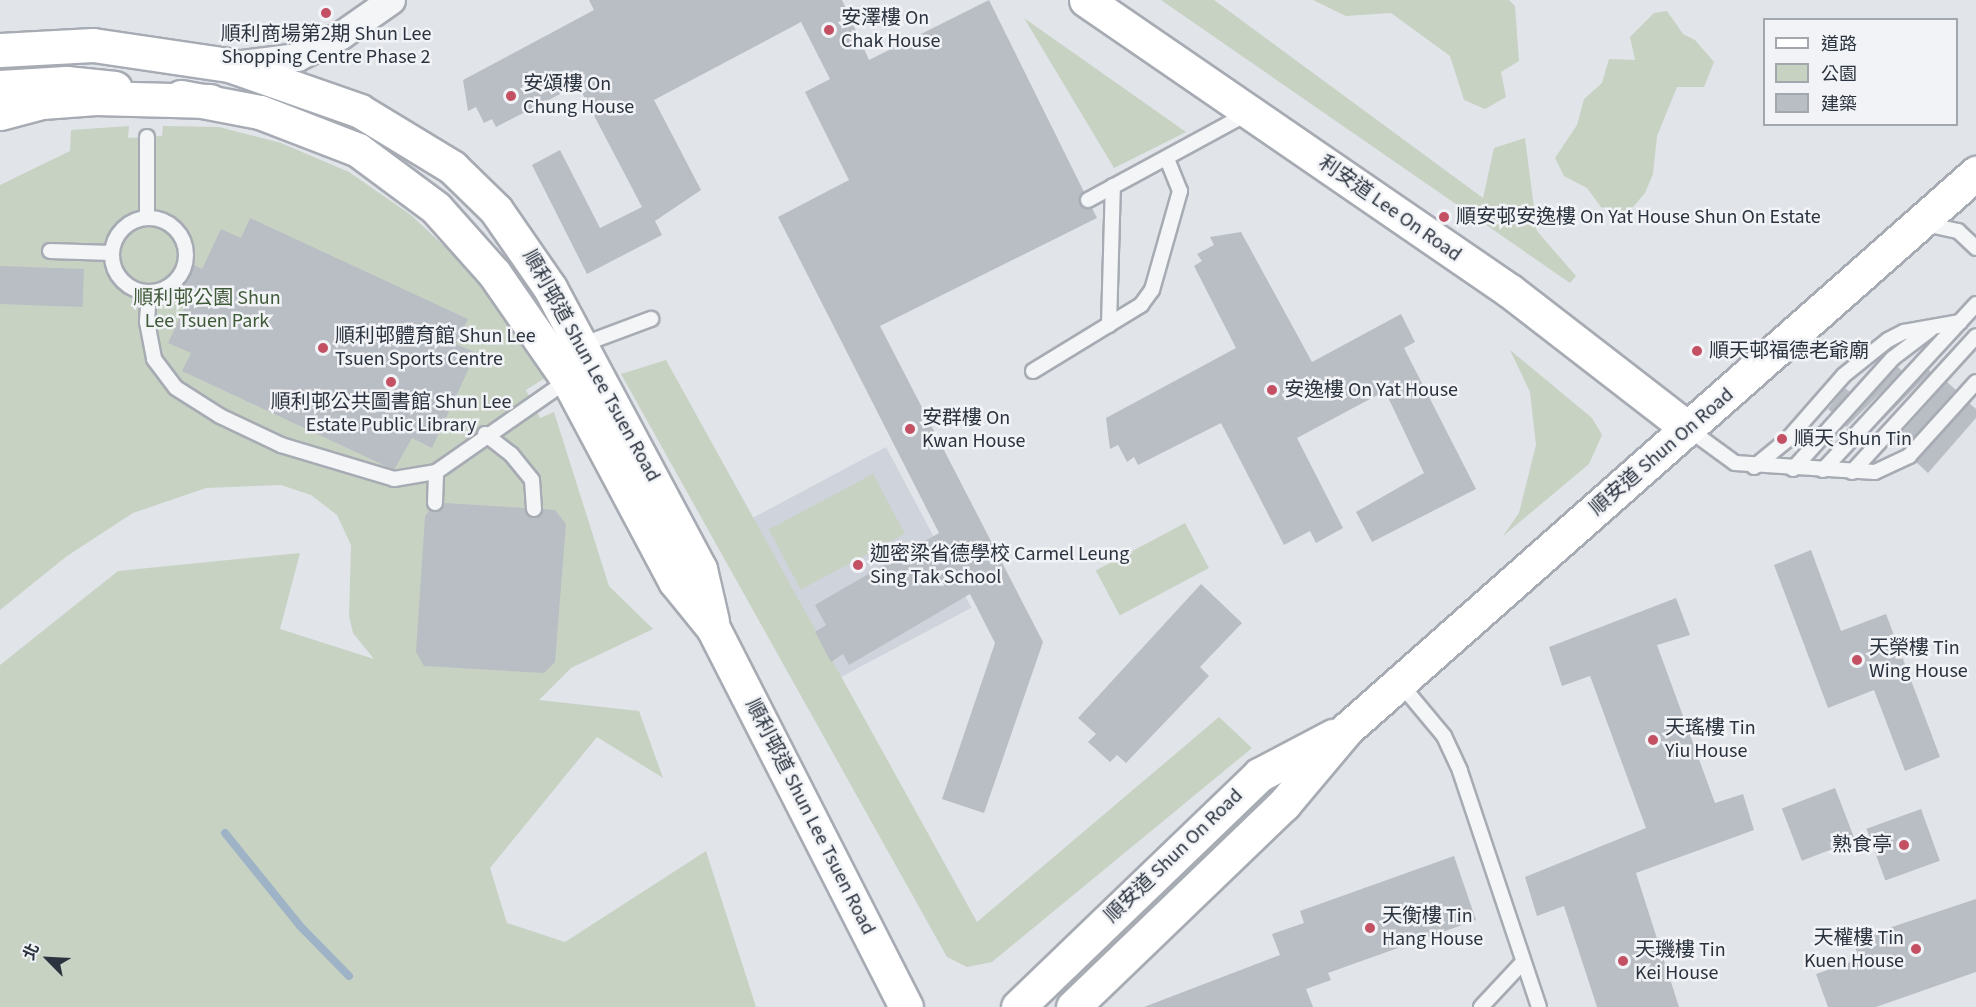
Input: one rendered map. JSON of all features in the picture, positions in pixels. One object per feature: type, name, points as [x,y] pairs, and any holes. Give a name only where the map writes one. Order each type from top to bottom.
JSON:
[{"type":"main road","name":"利安道 Lee On Road","points":[[1086,0],[1510,291],[1687,428]]},
{"type":"main road","name":"順利邨道 Shun Lee Tsuen Road","points":[[0,50],[93,45],[229,65],[360,111],[452,167],[522,242],[581,345],[700,569],[713,628]]},
{"type":"main road","name":"順利邨道 Shun Lee Tsuen Road","points":[[0,87],[95,85],[210,100],[311,129],[358,150],[402,179],[436,208],[494,273],[568,380],[675,581],[713,628],[906,1007]]},
{"type":"main road","points":[[0,113],[42,102],[96,98],[210,100]]},
{"type":"main road","name":"順安道 Shun On Road","points":[[1073,1007],[1284,804],[1347,729],[1976,173]]},
{"type":"main road","name":"順安道 Shun On Road","points":[[1018,1007],[1259,775],[1347,729]]},
{"type":"street","points":[[229,65],[297,57],[341,35],[391,0]]},
{"type":"lane","points":[[1088,200],[1248,113]]},
{"type":"lane","points":[[147,137],[147,218]]},
{"type":"lane","points":[[1033,371],[1141,305],[1152,290],[1180,191],[1167,158]]},
{"type":"lane","points":[[1109,325],[1113,186]]},
{"type":"lane","points":[[147,218],[170,224],[179,232],[186,254],[180,277],[149,292],[126,285],[116,270],[112,253],[120,233],[147,218]]},
{"type":"lane","points":[[1920,224],[1958,231],[1976,248]]},
{"type":"lane","points":[[50,251],[112,253]]},
{"type":"lane","points":[[149,292],[147,322],[153,359],[176,388],[220,416],[349,469],[394,479],[436,472],[485,434],[568,380]]},
{"type":"lane","points":[[1823,470],[1976,304]]},
{"type":"lane","points":[[581,345],[651,319]]},
{"type":"lane","points":[[1754,467],[1787,440],[1820,400],[1870,353],[1904,332],[1932,329],[1960,322]]},
{"type":"lane","points":[[1793,469],[1893,358],[1932,329]]},
{"type":"lane","points":[[1852,472],[1976,336]]},
{"type":"lane","points":[[1687,428],[1719,455],[1754,467],[1852,472],[1892,467],[1909,456],[1976,382]]},
{"type":"lane","points":[[485,434],[511,454],[532,480],[534,509]]},
{"type":"lane","points":[[435,503],[436,472]]},
{"type":"lane","points":[[1399,682],[1444,736],[1460,771],[1539,1007]]},
{"type":"lane","points":[[1481,1007],[1524,962]]},
{"type":"shaded area","name":"迦密梁省德學校 Carmel Leung Sing Tak School","points":[[886,447],[971,608],[828,684],[743,523]]},
{"type":"green space","points":[[1161,0],[1214,0],[1483,198],[1494,148],[1525,138],[1537,231],[1576,276],[1570,283]]},
{"type":"green space","points":[[1313,0],[1509,0],[1515,6],[1519,61],[1501,72],[1506,97],[1485,109],[1464,100],[1450,56],[1391,13],[1346,16]]},
{"type":"green space","points":[[1667,11],[1683,34],[1695,40],[1714,62],[1704,87],[1677,87],[1657,136],[1653,174],[1645,193],[1626,215],[1601,207],[1587,188],[1564,176],[1555,158],[1577,125],[1584,99],[1602,83],[1609,59],[1635,60],[1630,37],[1654,13]]},
{"type":"green space","points":[[1024,18],[1186,132],[1114,168]]},
{"type":"green space","name":"順利邨公園 Shun Lee Tsuen Park","points":[[129,126],[128,138],[162,136],[163,126],[219,127],[281,143],[349,172],[411,215],[460,261],[508,321],[545,378],[526,390],[540,418],[554,412],[609,586],[653,629],[571,668],[539,700],[639,711],[663,778],[597,737],[490,868],[507,923],[565,942],[706,851],[756,1007],[0,1007],[0,665],[118,571],[300,553],[280,629],[374,659],[353,633],[349,616],[351,545],[337,515],[311,495],[281,485],[206,488],[133,513],[67,556],[0,610],[0,185],[70,151],[71,130]]},
{"type":"green space","points":[[1510,350],[1592,418],[1602,435],[1589,464],[1503,536],[1519,513],[1536,445],[1530,392]]},
{"type":"green space","points":[[666,360],[977,922],[1219,717],[1252,748],[992,962],[967,967],[947,957],[621,374]]},
{"type":"green space","points":[[873,474],[905,534],[801,589],[769,529]]},
{"type":"green space","points":[[1185,523],[1209,568],[1120,615],[1096,570]]},
{"type":"building","points":[[589,0],[842,0],[869,60],[989,0],[1084,192],[1080,204],[1092,208],[1097,218],[880,326],[1043,642],[984,813],[942,799],[995,643],[970,594],[849,665],[843,654],[831,662],[815,632],[826,625],[815,605],[939,533],[778,217],[849,180],[805,92],[830,79],[801,22],[654,100],[701,190],[655,221],[662,235],[587,274],[532,165],[560,150],[600,228],[642,207],[578,85],[496,127],[492,119],[484,123],[476,107],[468,111],[463,80],[594,10]]},
{"type":"building","name":"順利邨體育館 Shun Lee Tsuen Sports Centre","points":[[250,218],[468,319],[456,344],[476,353],[432,448],[412,438],[394,470],[182,371],[191,353],[168,343],[188,301],[177,297],[192,264],[202,269],[221,229],[241,238]]},
{"type":"building","name":"安逸樓 On Yat House","points":[[1241,232],[1312,362],[1401,314],[1415,342],[1404,348],[1476,489],[1372,542],[1356,512],[1424,473],[1385,391],[1297,438],[1343,528],[1316,543],[1310,531],[1284,545],[1221,423],[1138,465],[1134,457],[1127,462],[1118,445],[1110,449],[1106,418],[1236,348],[1194,266],[1202,261],[1197,254],[1214,245],[1210,237]]},
{"type":"building","points":[[0,266],[84,269],[83,307],[0,304]]},
{"type":"building","points":[[1898,367],[1902,371],[1846,427],[1842,423]]},
{"type":"building","points":[[1928,369],[1931,372],[1875,428],[1872,425]]},
{"type":"building","points":[[1947,382],[1956,390],[1903,449],[1894,441]]},
{"type":"building","points":[[1845,388],[1850,392],[1833,413],[1828,409]]},
{"type":"building","points":[[1969,403],[1976,409],[1976,418],[1928,473],[1916,462]]},
{"type":"building","points":[[444,503],[525,508],[534,518],[543,509],[555,510],[566,524],[555,662],[544,673],[424,666],[416,652],[425,516],[430,510],[440,511]]},
{"type":"building","name":"天榮樓 Tin Wing House","points":[[1811,550],[1841,631],[1886,614],[1940,757],[1905,771],[1874,690],[1828,708],[1774,565]]},
{"type":"building","points":[[1201,584],[1242,623],[1200,667],[1209,676],[1126,763],[1117,755],[1110,762],[1088,742],[1096,734],[1078,718]]},
{"type":"building","points":[[1676,598],[1690,635],[1657,645],[1715,803],[1743,794],[1754,830],[1636,873],[1679,1007],[1597,1007],[1564,906],[1537,916],[1525,877],[1646,828],[1590,676],[1562,686],[1549,647]]},
{"type":"building","name":"熟食亭","points":[[1835,788],[1855,840],[1802,861],[1782,808]]},
{"type":"building","name":"熟食亭","points":[[1921,809],[1940,861],[1885,881],[1866,829]]},
{"type":"building","name":"天衡樓 Tin Hang House","points":[[1454,856],[1476,920],[1328,973],[1331,980],[1306,989],[1313,1007],[1144,1007],[1280,955],[1272,934],[1304,923],[1300,911]]},
{"type":"building","name":"天權樓 Tin Kuen House","points":[[1976,899],[1976,972],[1876,1007],[1828,1007],[1816,974],[1859,959],[1853,940]]},
{"type":"waterway","points":[[225,833],[300,926],[349,976]]},
{"type":"place","name":"順利商場第2期 Shun Lee Shopping Centre Phase 2","points":[[326,13]]},
{"type":"place","name":"安澤樓 On Chak House","points":[[829,30]]},
{"type":"place","name":"安頌樓 On Chung House","points":[[511,96]]},
{"type":"place","name":"順安邨安逸樓 On Yat House Shun On Estate","points":[[1444,217]]},
{"type":"place","name":"順利邨體育館 Shun Lee Tsuen Sports Centre","points":[[323,348]]},
{"type":"place","name":"順天邨福德老爺廟","points":[[1697,351]]},
{"type":"place","name":"順利邨公共圖書館 Shun Lee Estate Public Library","points":[[391,382]]},
{"type":"place","name":"安逸樓 On Yat House","points":[[1272,390]]},
{"type":"place","name":"安群樓 On Kwan House","points":[[910,429]]},
{"type":"place","name":"順天 Shun Tin","points":[[1782,439]]},
{"type":"place","name":"迦密梁省德學校 Carmel Leung Sing Tak School","points":[[858,565]]},
{"type":"place","name":"天榮樓 Tin Wing House","points":[[1857,660]]},
{"type":"place","name":"天瑤樓 Tin Yiu House","points":[[1653,740]]},
{"type":"place","name":"熟食亭","points":[[1904,845]]},
{"type":"place","name":"天衡樓 Tin Hang House","points":[[1370,928]]},
{"type":"place","name":"天權樓 Tin Kuen House","points":[[1916,949]]},
{"type":"place","name":"天璣樓 Tin Kei House","points":[[1623,961]]}]
